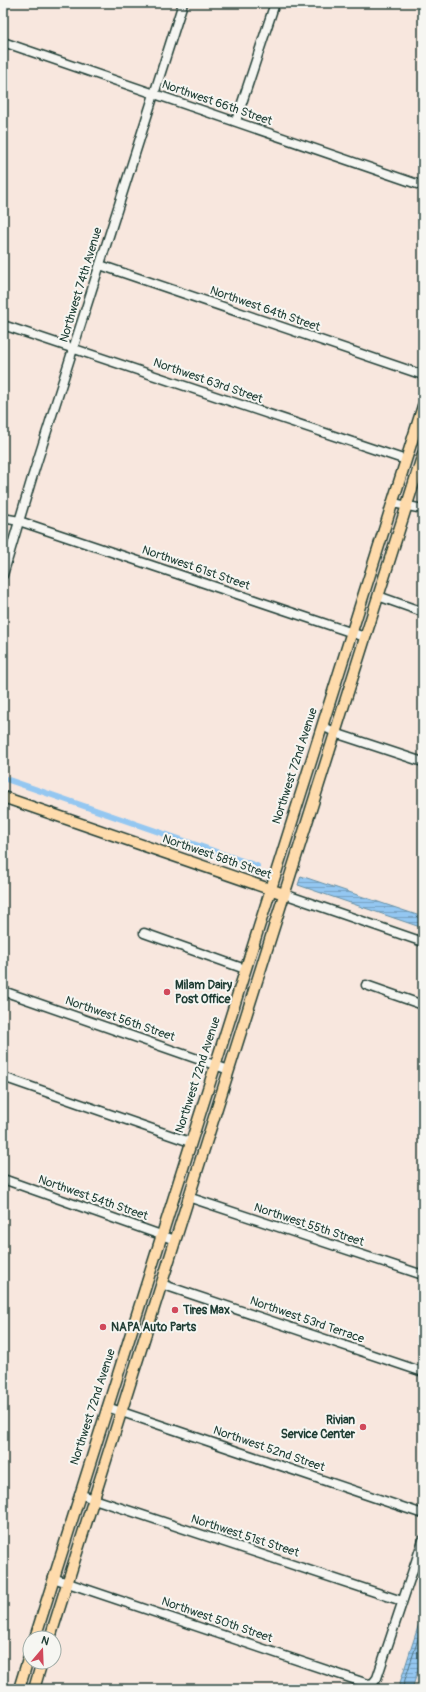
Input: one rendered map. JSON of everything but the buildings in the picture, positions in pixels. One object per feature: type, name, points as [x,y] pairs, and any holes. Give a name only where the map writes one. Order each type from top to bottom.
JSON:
[{"type":"main road","name":"Northwest 72nd Avenue","points":[[37,1630],[423,406]]},
{"type":"main road","points":[[52,1630],[174,1240],[423,454]]},
{"type":"main road","name":"Northwest 58th Street","points":[[3,797],[284,894]]},
{"type":"main road","points":[[22,1688],[26,1670]]},
{"type":"main road","points":[[34,1689],[40,1670]]},
{"type":"street","name":"Northwest 74th Avenue","points":[[3,575],[183,3]]},
{"type":"street","points":[[236,122],[275,3]]},
{"type":"street","name":"Northwest 66th Street","points":[[3,42],[423,186]]},
{"type":"street","name":"Northwest 64th Street","points":[[100,265],[423,375]]},
{"type":"street","name":"Northwest 63rd Street","points":[[3,325],[406,460]]},
{"type":"street","points":[[393,503],[423,509]]},
{"type":"street","name":"Northwest 61st Street","points":[[3,518],[19,521],[365,637]]},
{"type":"street","points":[[378,596],[423,612]]},
{"type":"street","points":[[322,726],[335,732],[423,762]]},
{"type":"street","name":"Northwest 58th Street","points":[[284,894],[423,942]]},
{"type":"street","points":[[144,933],[245,969]]},
{"type":"street","points":[[366,985],[423,1004]]},
{"type":"street","name":"Northwest 56th Street","points":[[3,991],[229,1070]]},
{"type":"street","points":[[3,1077],[190,1142]]},
{"type":"street","name":"Northwest 54th Street","points":[[3,1179],[174,1240]]},
{"type":"street","name":"Northwest 55th Street","points":[[188,1198],[423,1275]]},
{"type":"street","name":"Northwest 53rd Terrace","points":[[161,1284],[423,1372]]},
{"type":"street","name":"Northwest 52nd Street","points":[[107,1407],[423,1514]]},
{"type":"street","name":"Northwest 51st Street","points":[[79,1494],[402,1601]]},
{"type":"street","points":[[402,1601],[423,1540]]},
{"type":"street","name":"Northwest 50th Street","points":[[53,1578],[368,1684],[377,1678],[402,1601]]},
{"type":"water","points":[[301,876],[423,917],[423,928],[298,885]]},
{"type":"water","points":[[423,1611],[423,1655],[412,1689],[398,1689]]},
{"type":"waterway","points":[[3,778],[257,866]]},
{"type":"place","name":"Milam Dairy Post Office","points":[[167,992]]},
{"type":"place","name":"Tires Max","points":[[175,1310]]},
{"type":"place","name":"NAPA Auto Parts","points":[[103,1327]]},
{"type":"place","name":"Rivian Service Center","points":[[363,1427]]}]
